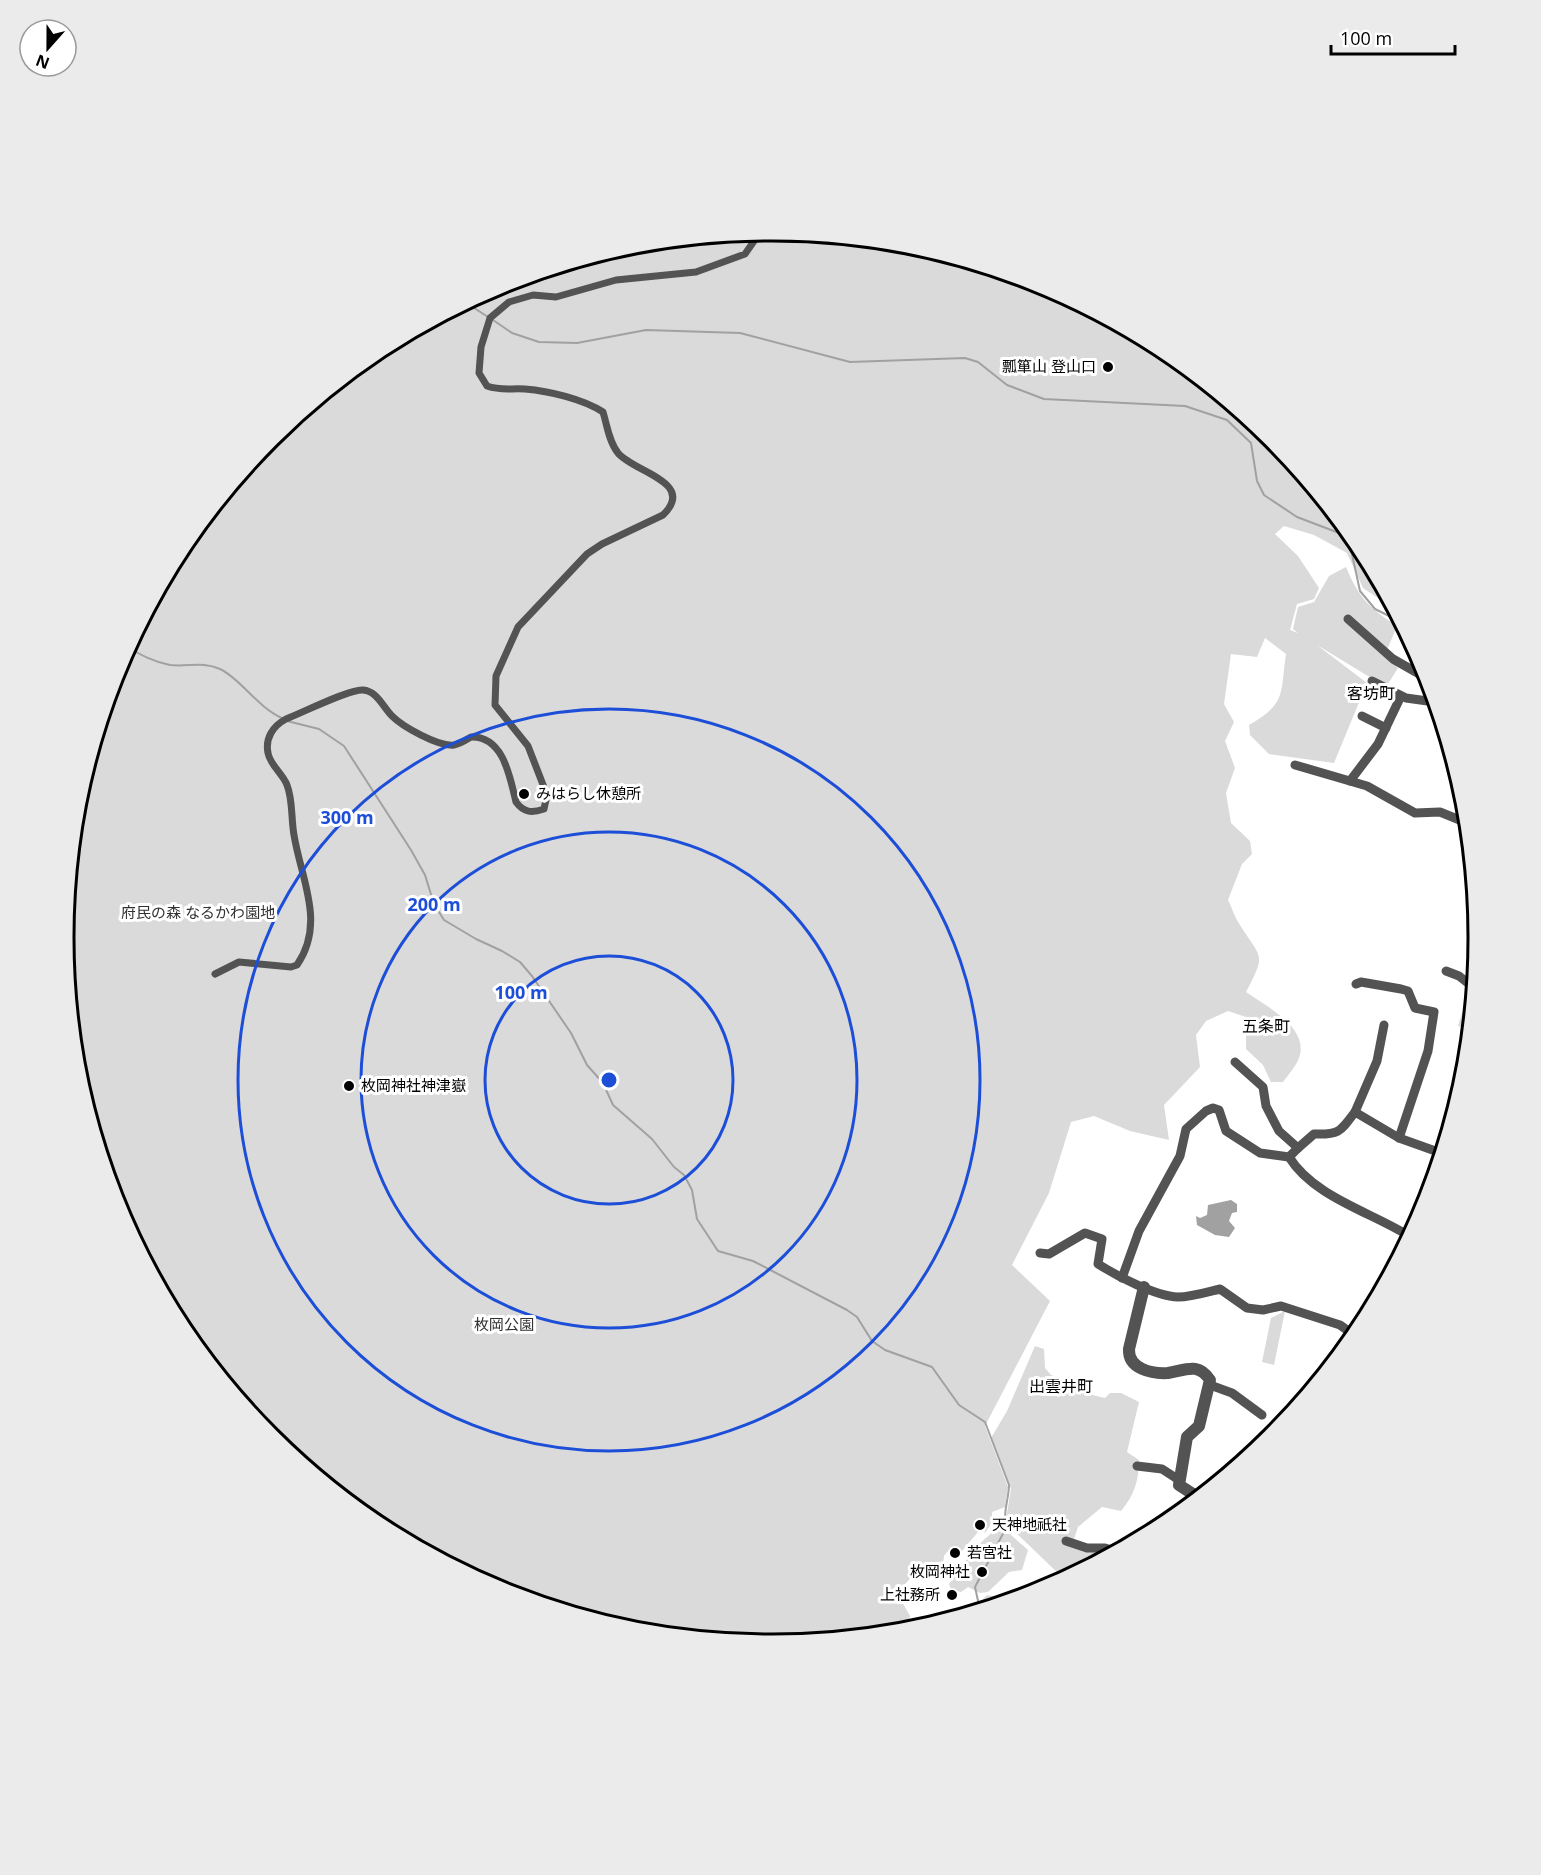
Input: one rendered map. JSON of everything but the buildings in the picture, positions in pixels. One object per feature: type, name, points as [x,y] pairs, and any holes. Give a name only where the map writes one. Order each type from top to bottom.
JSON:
[{"type":"street","points":[[215,974],[239,962],[291,967],[297,964],[310,943],[312,921],[294,835],[289,791],[268,753],[270,733],[276,724],[348,693],[366,690],[375,695],[393,716],[411,730],[449,745],[476,737],[493,747],[504,758],[516,802],[520,807],[534,812],[544,809],[547,802],[544,786],[524,739],[495,705],[495,676],[514,633],[532,610],[595,548],[663,515],[670,508],[672,494],[670,487],[662,480],[620,455],[612,443],[603,412],[596,407],[543,392],[525,389],[503,391],[487,386],[479,374],[478,355],[490,318],[509,302],[533,295],[556,297],[616,280],[696,272],[745,254],[754,241]]},
{"type":"street","points":[[1348,619],[1393,659],[1414,672]]},
{"type":"street","points":[[1372,681],[1401,696],[1426,700]]},
{"type":"street","points":[[1350,781],[1378,744],[1401,696]]},
{"type":"street","points":[[1362,717],[1386,728]]},
{"type":"street","points":[[1295,765],[1367,786],[1415,813],[1440,812],[1457,819]]},
{"type":"street","points":[[1446,971],[1466,982]]},
{"type":"street","points":[[1356,984],[1361,982],[1401,988],[1408,991],[1415,1008],[1434,1012],[1428,1051],[1399,1138]]},
{"type":"street","points":[[1289,1157],[1314,1134],[1332,1135],[1341,1132],[1355,1112],[1377,1061],[1384,1024]]},
{"type":"street","points":[[1235,1062],[1263,1087],[1266,1106],[1280,1131],[1298,1148]]},
{"type":"street","points":[[1122,1278],[1139,1231],[1180,1156],[1186,1129],[1206,1111],[1213,1108],[1219,1110],[1226,1131],[1260,1153],[1289,1157],[1296,1168],[1340,1201],[1402,1232]]},
{"type":"street","points":[[1355,1112],[1399,1138],[1434,1151]]},
{"type":"street","points":[[1040,1253],[1049,1254],[1085,1233],[1102,1239],[1098,1264],[1144,1287],[1176,1297],[1220,1289],[1247,1308],[1263,1310],[1281,1306],[1340,1325],[1347,1330]]},
{"type":"street","points":[[1144,1287],[1129,1349],[1128,1356],[1132,1363],[1156,1373],[1197,1368],[1205,1372],[1210,1380],[1199,1426],[1187,1437],[1179,1480]]},
{"type":"street","points":[[1210,1385],[1232,1393],[1262,1415]]},
{"type":"street","points":[[1137,1466],[1162,1469],[1179,1480],[1183,1489],[1190,1494]]},
{"type":"street","points":[[1066,1541],[1087,1548],[1106,1548]]},
{"type":"green space","points":[[770,240],[861,246],[951,264],[995,277],[1079,312],[1158,358],[1230,413],[1295,478],[1350,550],[1380,599],[1363,588],[1347,553],[1314,535],[1284,526],[1275,534],[1298,556],[1319,588],[1314,599],[1297,604],[1290,630],[1298,633],[1293,629],[1298,607],[1314,602],[1329,576],[1346,567],[1360,595],[1379,614],[1393,623],[1396,629],[1385,655],[1398,668],[1386,687],[1317,645],[1367,683],[1334,763],[1269,754],[1250,735],[1249,725],[1276,703],[1282,688],[1286,654],[1265,638],[1257,657],[1231,654],[1224,704],[1234,722],[1225,741],[1235,768],[1226,793],[1231,823],[1250,841],[1252,854],[1242,864],[1228,900],[1259,956],[1257,969],[1246,992],[1274,1011],[1292,1028],[1301,1047],[1298,1061],[1283,1082],[1271,1082],[1263,1065],[1246,1049],[1246,1017],[1228,1011],[1206,1021],[1196,1035],[1200,1067],[1164,1105],[1169,1140],[1130,1131],[1094,1116],[1071,1122],[1049,1193],[1012,1265],[1050,1301],[985,1426],[1008,1487],[1005,1507],[992,1512],[992,1523],[984,1534],[987,1523],[979,1520],[978,1532],[962,1551],[951,1547],[944,1556],[943,1564],[947,1569],[939,1580],[916,1572],[897,1593],[910,1616],[909,1620],[861,1629],[770,1634],[680,1629],[635,1621],[546,1598],[504,1581],[462,1563],[383,1517],[311,1462],[278,1430],[246,1397],[191,1325],[145,1246],[127,1204],[110,1162],[87,1073],[79,1028],[74,937],[79,847],[87,802],[110,713],[127,671],[145,629],[191,550],[246,478],[278,445],[311,413],[383,358],[462,312],[504,294],[546,277],[635,254],[680,246]]},
{"type":"green space","points":[[1464,1007],[1462,1027],[1458,1026]]},
{"type":"green space","points":[[1285,1311],[1274,1365],[1262,1362],[1271,1318]]},
{"type":"green space","points":[[1035,1346],[1044,1349],[1045,1368],[1051,1375],[1074,1384],[1080,1392],[1105,1398],[1110,1393],[1121,1393],[1139,1402],[1127,1452],[1139,1460],[1137,1481],[1132,1494],[1121,1511],[1102,1507],[1078,1527],[1074,1539],[1103,1550],[1057,1572],[1009,1526],[1006,1519],[1011,1489],[991,1438],[1007,1411]]},
{"type":"green space","points":[[998,1527],[1002,1527],[1028,1550],[1022,1570],[1009,1572],[988,1592],[980,1593],[968,1587],[961,1592],[951,1589],[949,1584],[975,1548]]},
{"type":"green space","points":[[987,1595],[997,1597],[982,1602]]},
{"type":"shaded area","points":[[1231,1200],[1237,1204],[1237,1212],[1232,1213],[1229,1221],[1235,1228],[1229,1237],[1215,1235],[1197,1225],[1196,1216],[1200,1218],[1207,1215],[1208,1205]]},
{"type":"waterway","points":[[473,307],[488,317]]},
{"type":"waterway","points":[[493,320],[512,333],[539,342],[577,343],[646,330],[740,333],[850,362],[965,358],[978,362],[1007,385],[1044,399],[1185,406],[1227,420],[1251,443],[1257,481],[1264,495],[1297,517],[1337,532]]},
{"type":"waterway","points":[[1352,553],[1360,591],[1375,609],[1389,616]]},
{"type":"waterway","points":[[135,651],[164,664],[208,665],[220,669],[235,679],[265,707],[282,718]]},
{"type":"waterway","points":[[287,721],[319,729],[344,746],[411,850],[425,875],[434,904],[444,920],[520,962],[532,976],[571,1033],[587,1065],[603,1083],[613,1105],[652,1139],[674,1167],[684,1175],[692,1190],[697,1219],[718,1251],[753,1261],[847,1310],[857,1317],[872,1341],[885,1350],[932,1367],[959,1405],[985,1422],[1009,1485],[1005,1511],[1007,1526],[975,1587],[978,1603]]},
{"type":"place","name":"瓢箪山 登山口","points":[[1108,367]]},
{"type":"place","name":"みはらし休憩所","points":[[524,794]]},
{"type":"place","name":"枚岡神社神津嶽","points":[[349,1086]]},
{"type":"place","name":"天神地祇社","points":[[980,1525]]},
{"type":"place","name":"若宮社","points":[[955,1553]]},
{"type":"place","name":"枚岡神社","points":[[982,1572]]},
{"type":"place","name":"上社務所","points":[[952,1595]]},
{"type":"district","name":"客坊町","points":[[1371,693]]},
{"type":"district","name":"五条町","points":[[1266,1026]]},
{"type":"district","name":"出雲井町","points":[[1061,1386]]},
{"type":"park label","name":"府民の森 なるかわ園地","points":[[198,913]]},
{"type":"park label","name":"枚岡公園","points":[[504,1325]]}]
